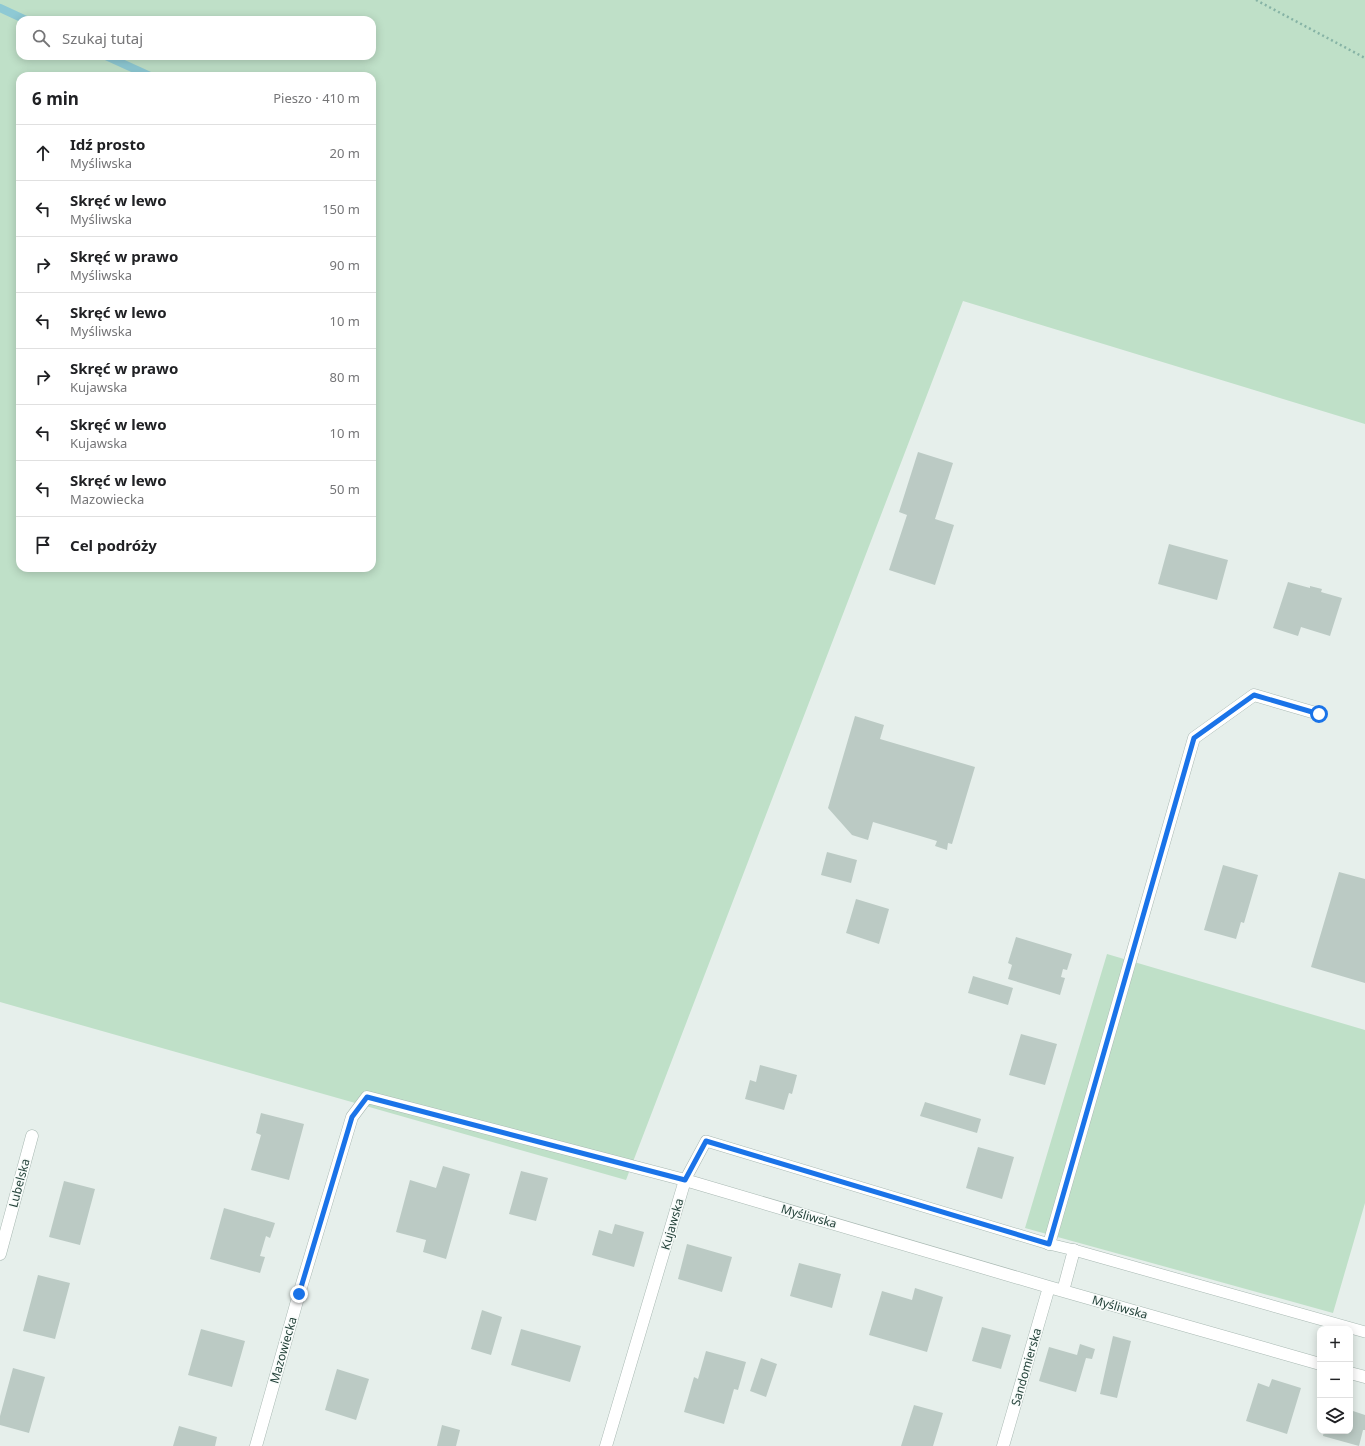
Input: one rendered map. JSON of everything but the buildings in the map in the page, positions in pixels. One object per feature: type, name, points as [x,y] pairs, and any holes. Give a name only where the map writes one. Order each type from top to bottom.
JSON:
[{"type":"street","points":[[1049,1244],[1194,738],[1254,695],[1319,714]]},
{"type":"street","name":"Mazowiecka","points":[[256,1446],[299,1294],[352,1117],[367,1097],[685,1180]]},
{"type":"street","name":"Lubelska","points":[[0,1254],[32,1136]]},
{"type":"street","name":"Myśliwska","points":[[685,1180],[1049,1287],[1317,1363]]},
{"type":"street","name":"Kujawska","points":[[606,1446],[685,1180]]},
{"type":"street","points":[[1063,1291],[1074,1250]]},
{"type":"street","name":"Sandomierska","points":[[1003,1446],[1049,1287]]},
{"type":"street","points":[[1353,1374],[1365,1377]]},
{"type":"lane","points":[[685,1180],[706,1141],[1049,1244],[1365,1332]]},
{"type":"path","points":[[1256,0],[1365,58]]},
{"type":"green space","points":[[0,0],[1365,0],[1365,424],[963,301],[626,1180],[0,1002]]},
{"type":"green space","points":[[1107,954],[1365,1030],[1365,1203],[1333,1313],[1025,1228]]},
{"type":"waterway","points":[[0,8],[17,16]]},
{"type":"waterway","points":[[115,60],[141,72]]},
{"type":"route","points":[[299,1294],[352,1117],[367,1097],[685,1180],[706,1141],[1049,1244],[1194,738],[1254,695],[1319,714]]}]
